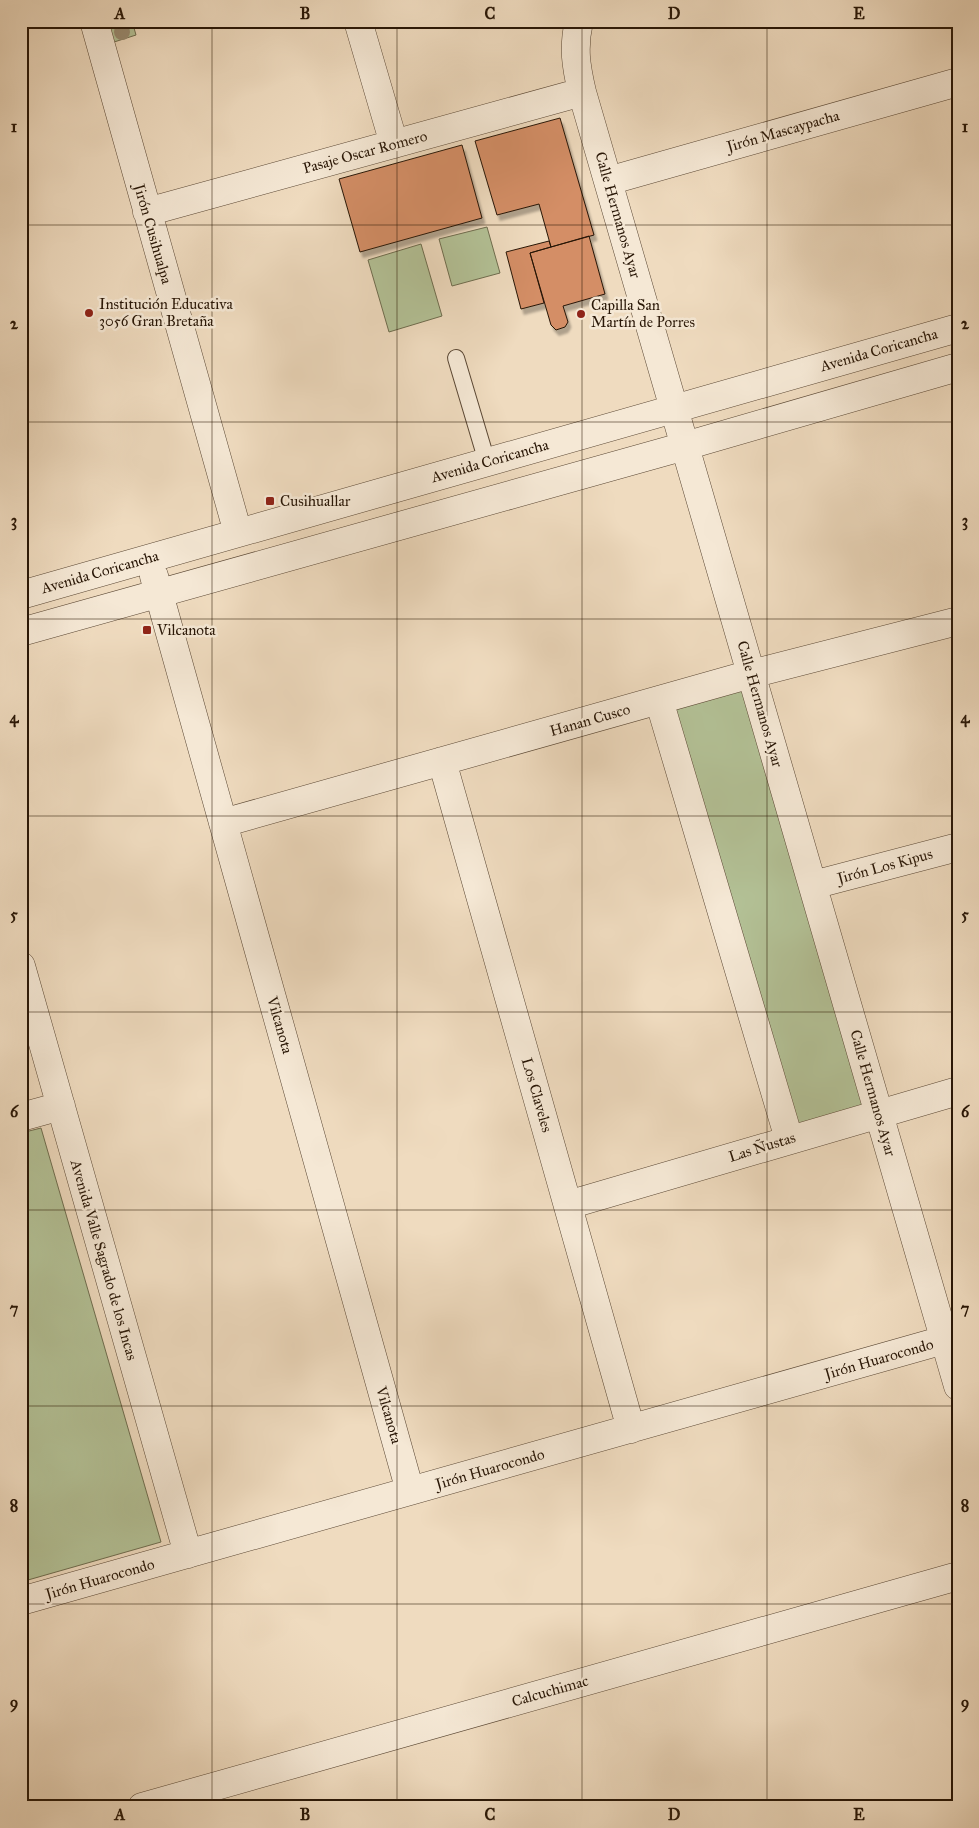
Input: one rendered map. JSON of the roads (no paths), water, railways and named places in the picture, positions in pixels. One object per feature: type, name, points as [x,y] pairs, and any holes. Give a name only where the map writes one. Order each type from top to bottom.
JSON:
[{"type":"street","name":"Jirón Cusihualpa","points":[[94,21],[238,533]]},
{"type":"street","points":[[358,21],[394,144]]},
{"type":"street","name":"Calle Hermanos Ayar","points":[[579,21],[575,50],[582,92],[879,1113],[951,1338],[958,1386]]},
{"type":"street","name":"Jirón Mascaypacha","points":[[608,181],[958,82]]},
{"type":"street","name":"Pasaje Oscar Romero","points":[[147,212],[582,92]]},
{"type":"street","name":"Avenida Coricancha","points":[[21,595],[958,328]]},
{"type":"street","points":[[21,632],[685,446],[958,367]]},
{"type":"street","name":"Vilcanota","points":[[149,558],[410,1492]]},
{"type":"street","name":"Hanan Cusco","points":[[223,824],[751,674],[958,620]]},
{"type":"street","points":[[658,700],[789,1140]]},
{"type":"street","name":"Los Claveles","points":[[442,761],[631,1429]]},
{"type":"street","name":"Jirón Los Kipus","points":[[813,885],[958,846]]},
{"type":"street","name":"Avenida Valle Sagrado de los Incas","points":[[21,966],[188,1554]]},
{"type":"street","name":"Las Ñustas","points":[[568,1205],[958,1091]]},
{"type":"street","points":[[21,1117],[61,1106]]},
{"type":"street","name":"Jirón Huarocondo","points":[[21,1601],[951,1338]]},
{"type":"street","name":"Calcuchimac","points":[[142,1807],[958,1576]]},
{"type":"lane","points":[[456,358],[487,462]]},
{"type":"place","name":"Institución Educativa 3056 Gran Bretaña","points":[[89,313]]},
{"type":"place","name":"Capilla San Martín de Porres","points":[[581,314]]},
{"type":"place","name":"Cusihuallar","points":[[270,501]]},
{"type":"place","name":"Vilcanota","points":[[147,630]]}]
